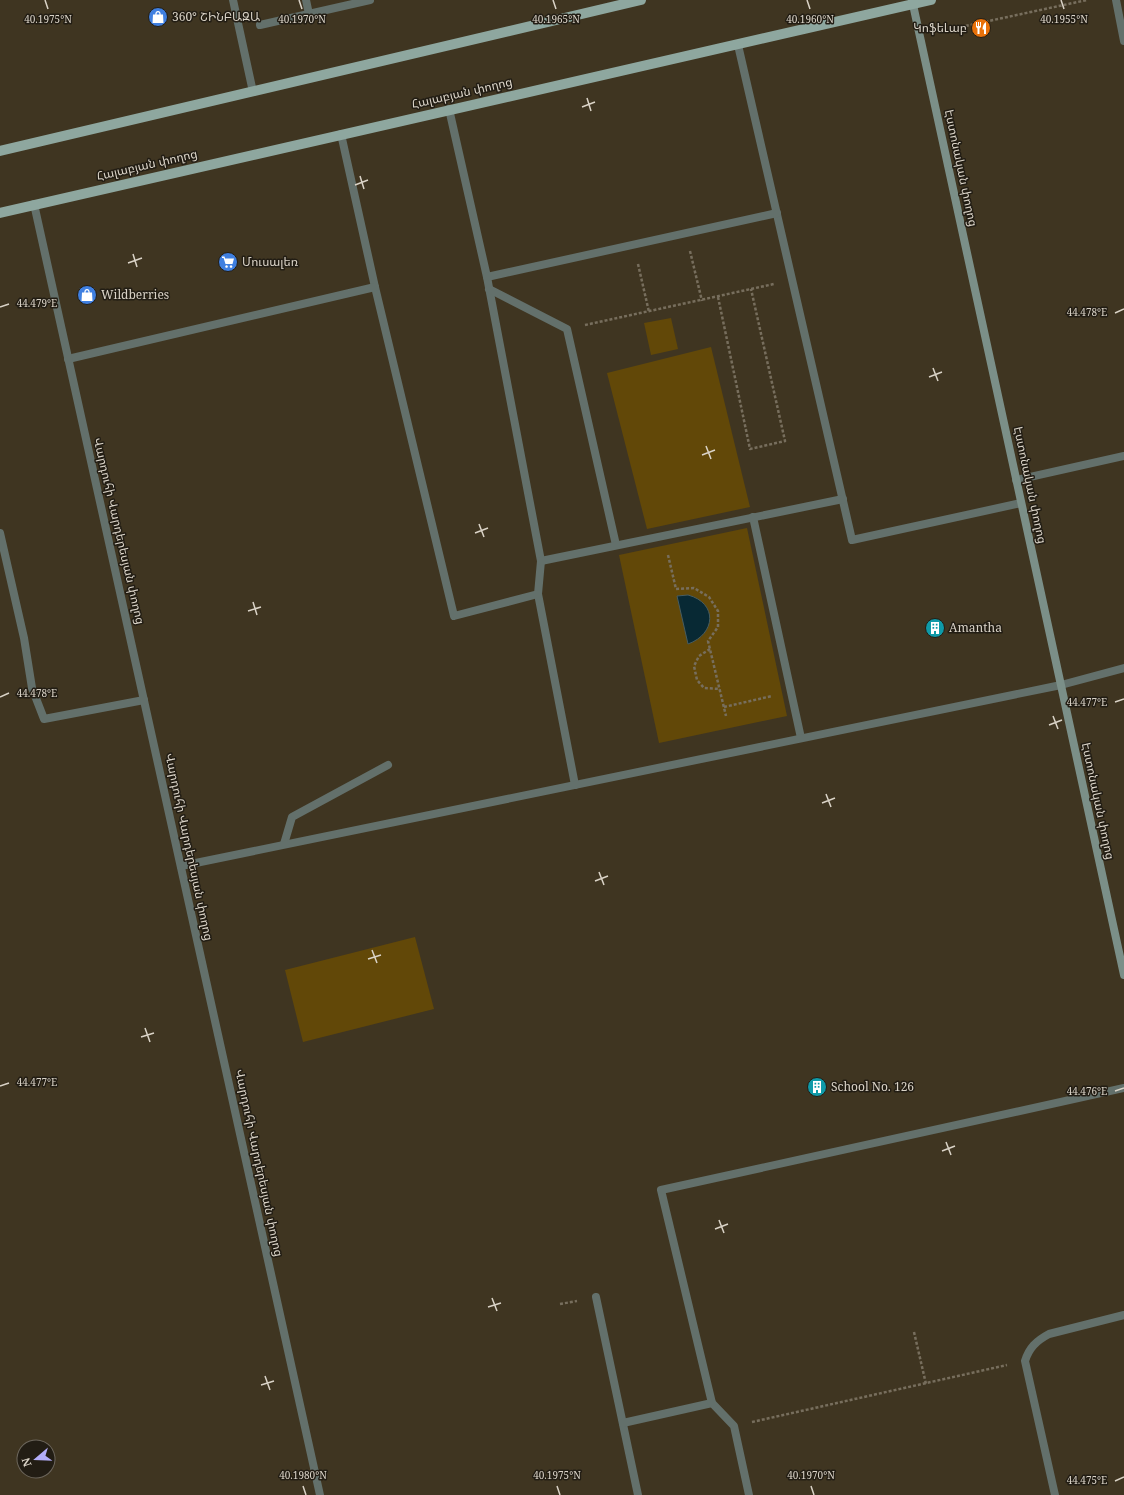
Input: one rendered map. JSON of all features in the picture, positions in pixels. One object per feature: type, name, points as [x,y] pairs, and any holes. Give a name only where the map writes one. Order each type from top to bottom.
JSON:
[{"type":"main road","points":[[0,151],[641,0]]},
{"type":"main road","name":"Հալաբյան փողոց","points":[[0,213],[449,109],[738,45],[912,2],[931,0]]},
{"type":"street","points":[[233,0],[253,92]]},
{"type":"street","points":[[306,0],[309,14]]},
{"type":"street","points":[[260,25],[370,0]]},
{"type":"street","points":[[1116,0],[1124,41]]},
{"type":"street","name":"Էստոնական փողոց","points":[[912,2],[1124,975]]},
{"type":"street","points":[[738,45],[777,213],[791,281],[852,540],[1021,502]]},
{"type":"street","points":[[449,109],[487,277],[541,561],[538,594],[575,785]]},
{"type":"street","points":[[341,134],[375,287],[454,616],[538,594]]},
{"type":"street","name":"Վարդուհի Վարդերեսյան փողոց","points":[[34,204],[320,1495]]},
{"type":"street","points":[[487,277],[777,213]]},
{"type":"street","points":[[68,358],[375,287]]},
{"type":"street","points":[[489,289],[567,329],[616,545]]},
{"type":"street","points":[[1016,480],[1124,456]]},
{"type":"street","points":[[541,561],[843,499]]},
{"type":"street","points":[[753,517],[801,738]]},
{"type":"street","points":[[0,533],[24,638],[32,688],[44,719],[144,700]]},
{"type":"street","points":[[181,866],[1061,685],[1124,668]]},
{"type":"street","points":[[284,844],[292,817],[388,764]]},
{"type":"street","points":[[749,1495],[734,1426],[712,1403],[661,1190],[1124,1088]]},
{"type":"street","points":[[596,1297],[638,1495]]},
{"type":"street","points":[[1055,1495],[1025,1361],[1028,1350],[1038,1340],[1049,1334],[1124,1315]]},
{"type":"street","points":[[623,1423],[712,1403]]},
{"type":"path","points":[[956,28],[1087,0]]},
{"type":"path","points":[[686,233],[702,301]]},
{"type":"path","points":[[634,245],[649,312]]},
{"type":"path","points":[[567,329],[791,281]]},
{"type":"path","points":[[718,297],[750,449],[785,441],[751,289]]},
{"type":"path","points":[[664,535],[676,589],[694,588],[709,597],[718,611],[718,627],[708,641],[726,716]]},
{"type":"path","points":[[710,649],[699,656],[694,666],[697,680],[704,688],[720,689]]},
{"type":"path","points":[[724,707],[791,692]]},
{"type":"path","points":[[914,1332],[926,1384]]},
{"type":"path","points":[[734,1426],[1025,1361]]},
{"type":"shaded area","points":[[671,318],[678,349],[651,355],[644,323]]},
{"type":"shaded area","points":[[711,347],[750,507],[647,529],[607,373]]},
{"type":"shaded area","points":[[747,528],[787,716],[659,743],[619,555]]},
{"type":"shaded area","points":[[415,937],[434,1009],[303,1042],[285,970]]},
{"type":"water","points":[[688,595],[698,599],[705,605],[709,611],[710,619],[704,633],[688,644],[677,596]]},
{"type":"place","name":"360° ՇԻՆԲԱԶԱ","points":[[158,17]]},
{"type":"place","name":"ԿոֆեԼաբ","points":[[981,28]]},
{"type":"place","name":"Մուսալեռ","points":[[228,262]]},
{"type":"place","name":"Wildberries","points":[[87,295]]},
{"type":"place","name":"Amantha","points":[[935,628]]},
{"type":"place","name":"School No. 126","points":[[817,1087]]}]
